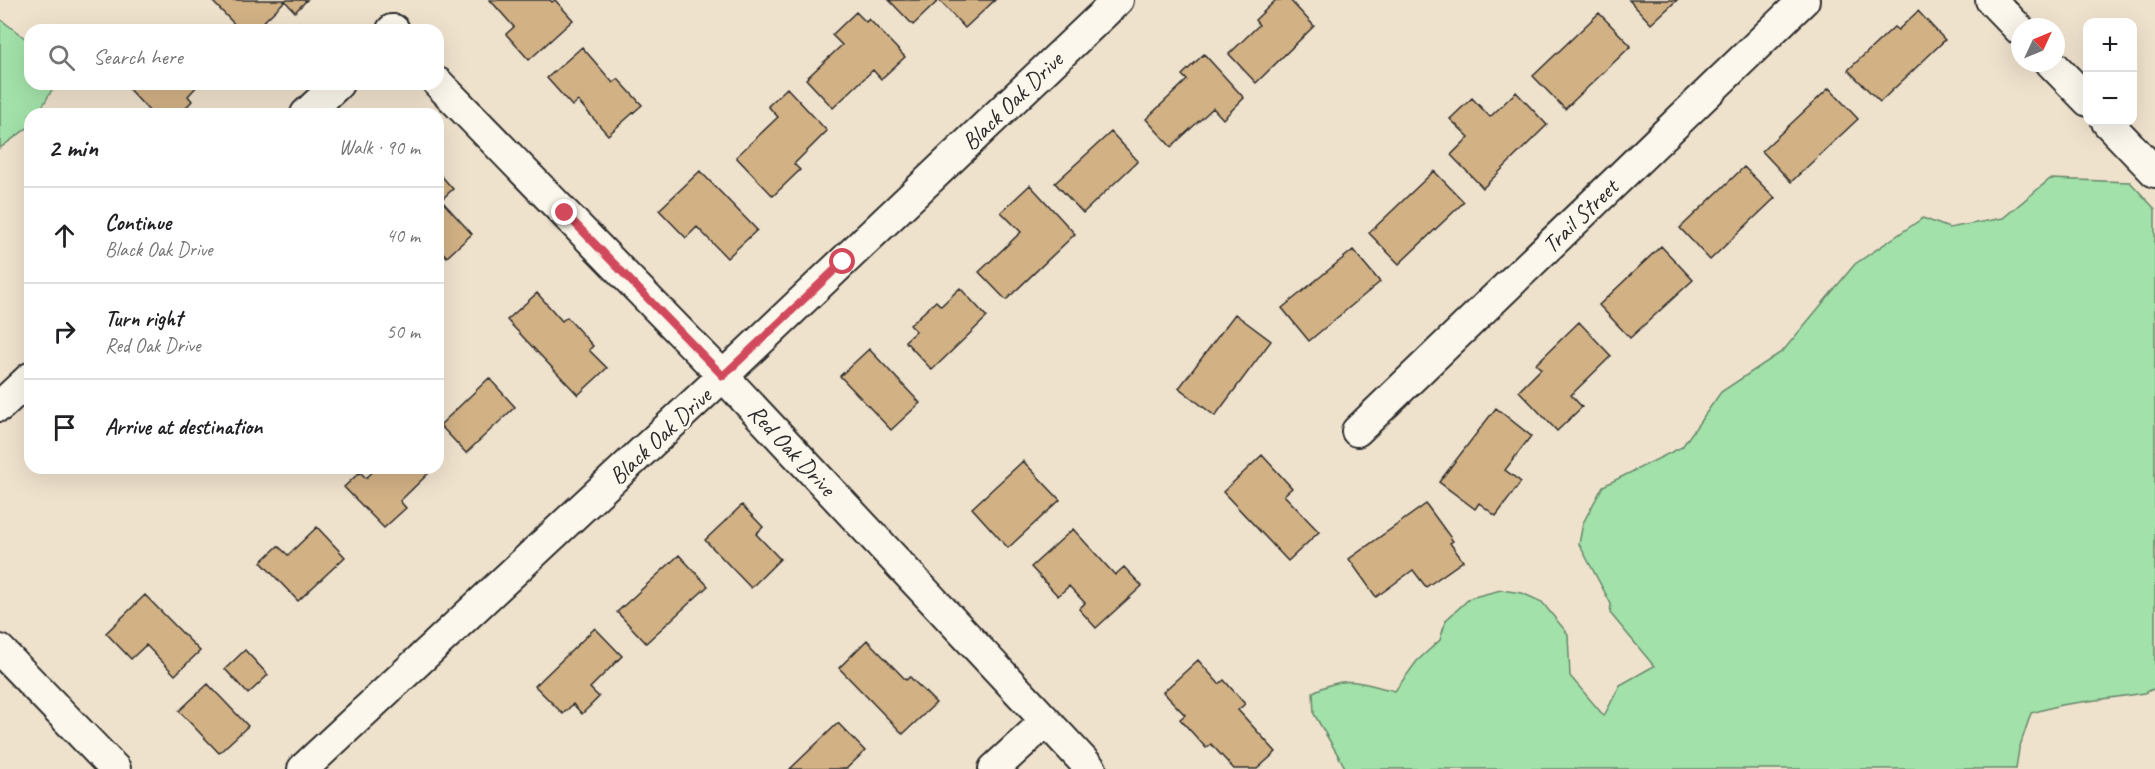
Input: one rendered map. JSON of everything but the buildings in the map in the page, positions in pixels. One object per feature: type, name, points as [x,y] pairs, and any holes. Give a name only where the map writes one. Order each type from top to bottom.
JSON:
[{"type":"street","name":"Black Oak Drive","points":[[303,769],[723,376],[1118,0]]},
{"type":"street","name":"Trail Street","points":[[1357,431],[1804,0]]},
{"type":"street","points":[[1991,0],[2011,21]]},
{"type":"street","points":[[2060,72],[2083,96]]},
{"type":"street","name":"Red Oak Drive","points":[[444,89],[723,376],[1091,769]]},
{"type":"street","points":[[312,108],[332,90]]},
{"type":"street","points":[[2111,126],[2155,172]]},
{"type":"street","points":[[0,406],[24,384]]},
{"type":"street","points":[[0,650],[115,769]]},
{"type":"street","points":[[994,769],[1045,722]]},
{"type":"green space","points":[[0,19],[24,37],[24,90],[52,90],[41,108],[24,108],[24,130],[0,148]]},
{"type":"green space","points":[[2050,179],[2130,182],[2155,209],[2155,688],[2145,693],[2061,705],[2031,713],[2019,749],[2016,769],[1346,769],[1314,714],[1313,692],[1325,686],[1345,682],[1363,683],[1395,691],[1417,661],[1440,640],[1446,620],[1470,598],[1501,590],[1522,593],[1542,602],[1568,634],[1570,676],[1604,716],[1620,685],[1654,666],[1610,613],[1611,604],[1579,544],[1583,523],[1603,486],[1682,447],[1721,392],[1783,351],[1855,264],[1923,218],[1949,228],[2003,218]]},
{"type":"route","points":[[565,213],[723,376],[843,262]]}]
